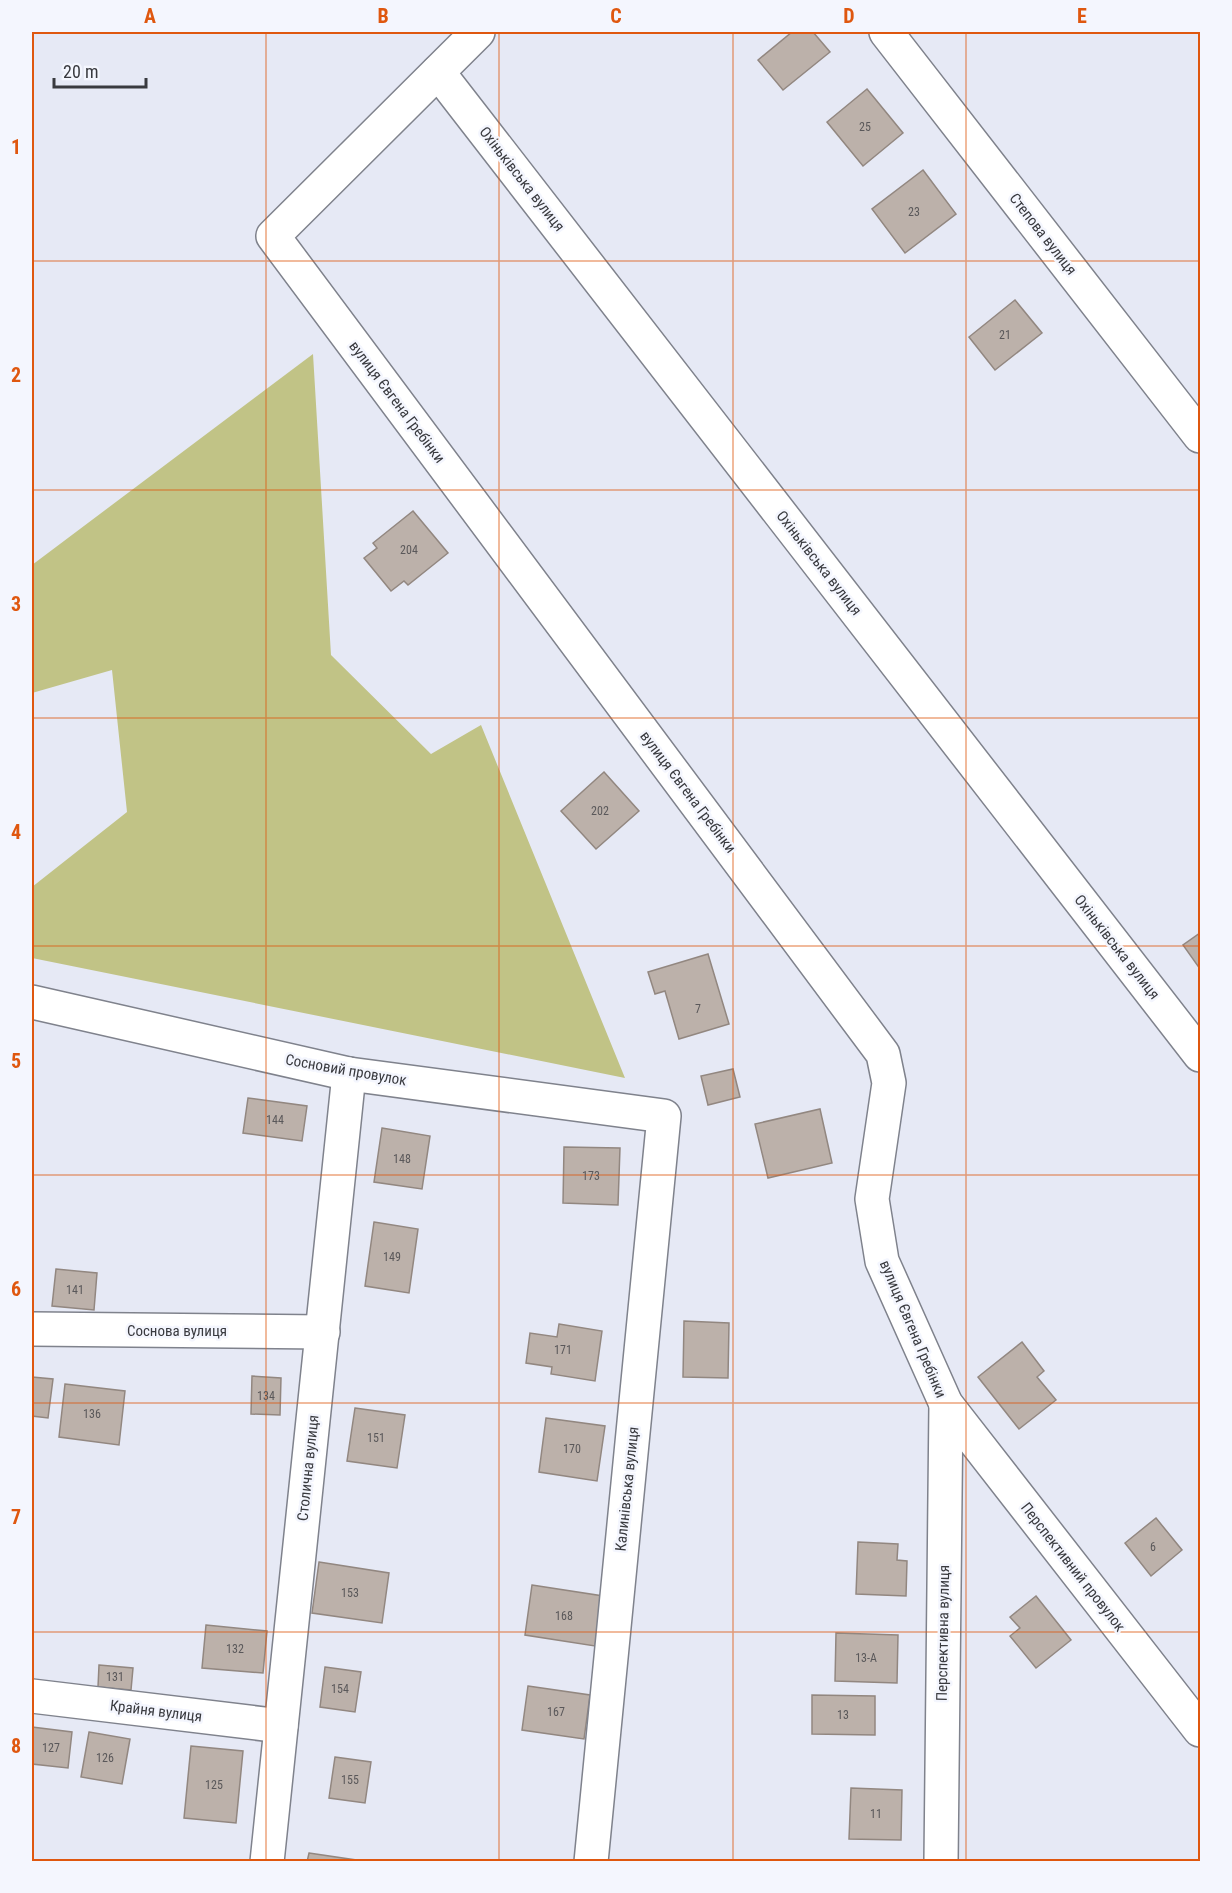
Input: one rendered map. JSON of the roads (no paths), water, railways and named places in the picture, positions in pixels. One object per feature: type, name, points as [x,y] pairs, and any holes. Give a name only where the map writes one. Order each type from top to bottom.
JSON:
[{"type":"street","points":[[438,72],[478,32]]},
{"type":"street","name":"Степова вулиця","points":[[886,32],[1200,436]]},
{"type":"street","name":"вулиця Євгена Гребінки","points":[[438,72],[273,236],[883,1054],[889,1083],[872,1198],[882,1261],[946,1404]]},
{"type":"street","name":"Охіньківська вулиця","points":[[438,72],[1200,1055]]},
{"type":"street","name":"Сосновий провулок","points":[[32,1002],[349,1074],[664,1116]]},
{"type":"street","name":"Столична вулиця","points":[[267,1862],[349,1074]]},
{"type":"street","name":"Калинівська вулиця","points":[[591,1862],[664,1116]]},
{"type":"street","name":"Соснова вулиця","points":[[32,1329],[322,1332]]},
{"type":"street","name":"Перспективний провулок","points":[[946,1404],[1200,1730]]},
{"type":"street","name":"Перспективна вулиця","points":[[941,1862],[946,1404]]},
{"type":"street","name":"Крайня вулиця","points":[[32,1696],[281,1726]]}]
